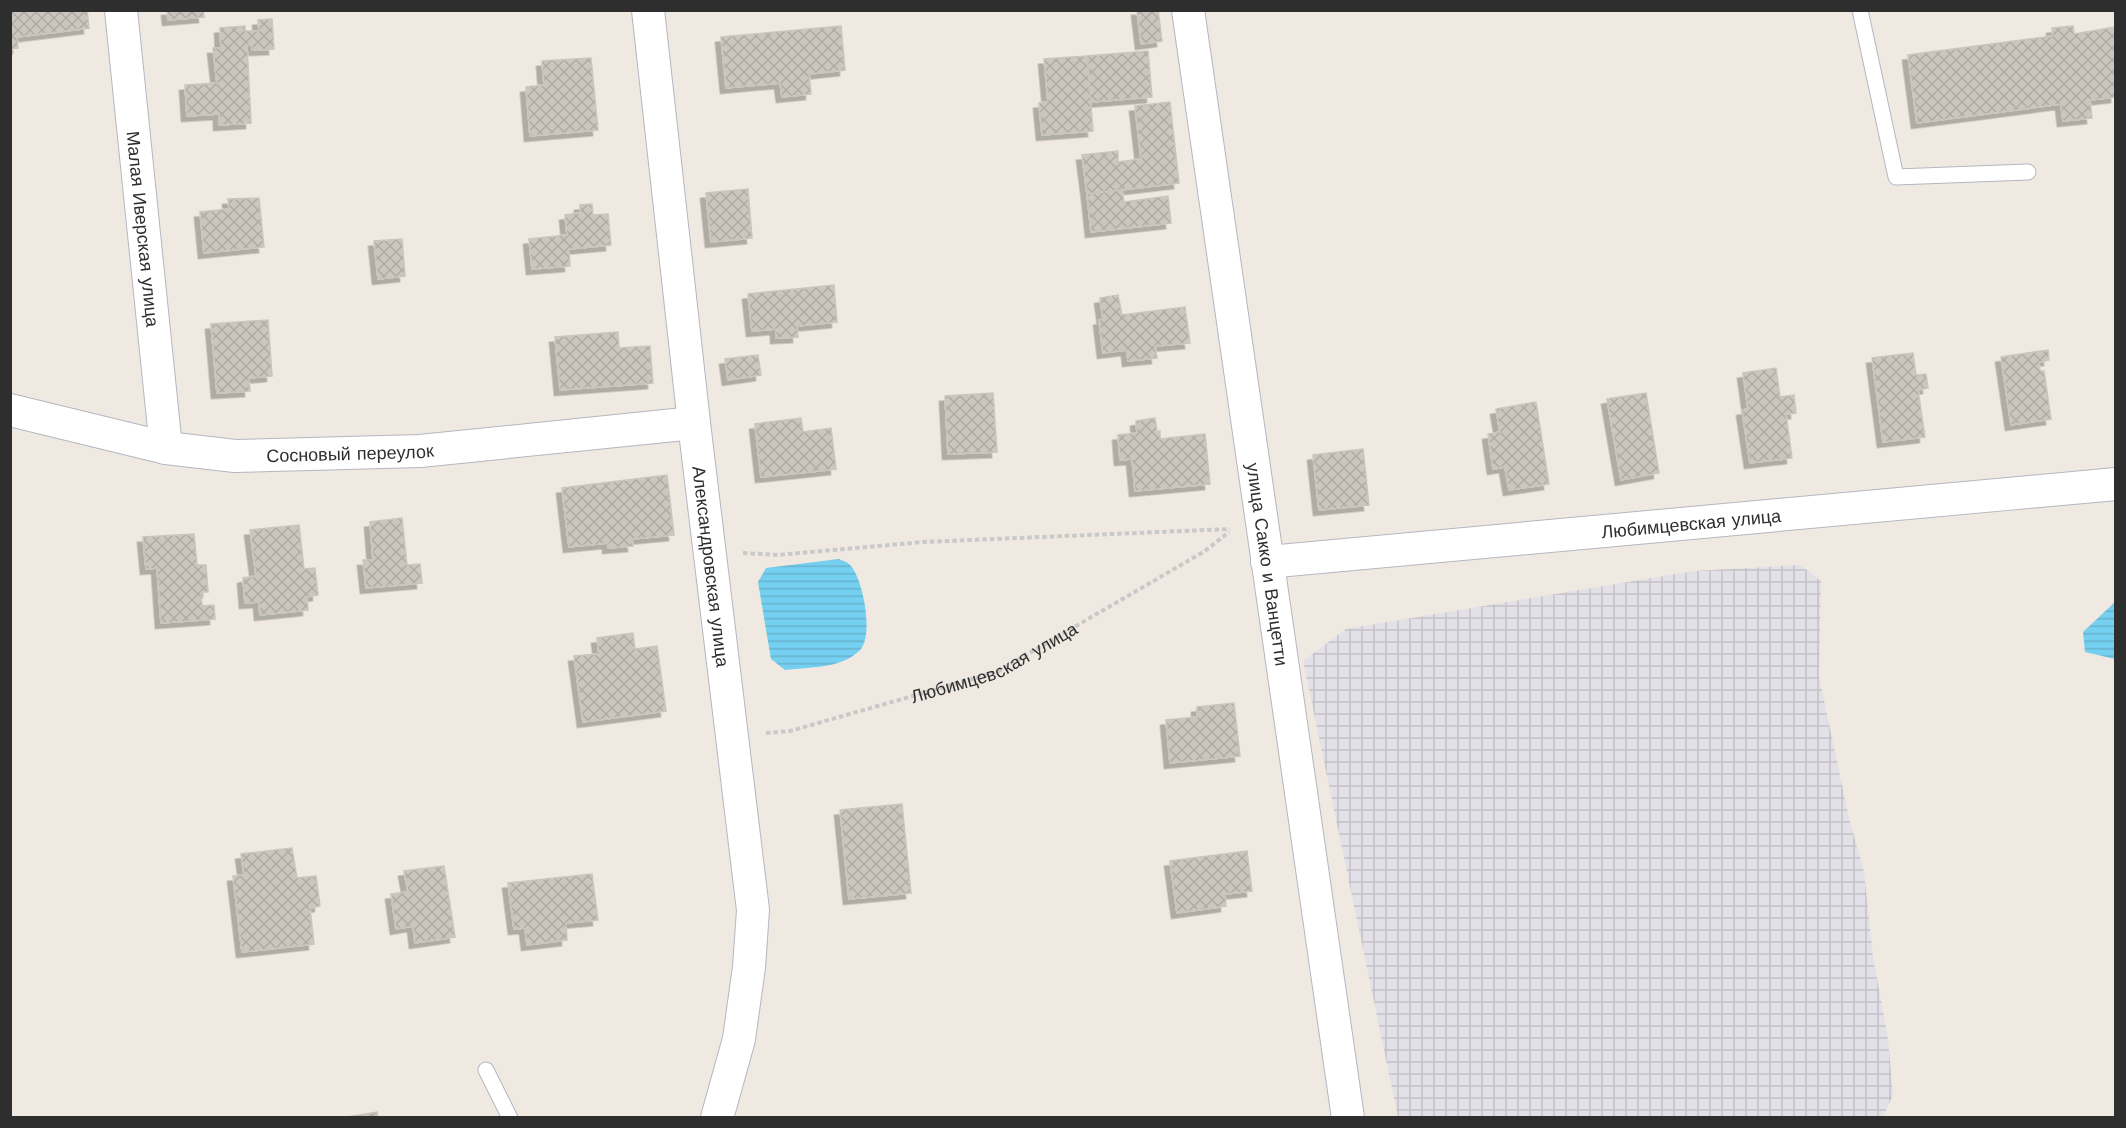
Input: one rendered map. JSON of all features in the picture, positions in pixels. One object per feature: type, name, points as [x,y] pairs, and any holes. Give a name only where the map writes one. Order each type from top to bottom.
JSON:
[{"type":"street","name":"Малая Иверская улица","points":[[121,10],[166,448]]},
{"type":"street","name":"Александровская улица","points":[[648,10],[694,423],[753,910],[749,967],[739,1040],[717,1118]]},
{"type":"street","name":"улица Сакко и Ванцетти","points":[[1188,10],[1348,1118]]},
{"type":"street","name":"Сосновый переулок","points":[[10,410],[166,448],[235,456],[420,451],[694,423]]},
{"type":"street","name":"Любимцевская улица","points":[[1268,562],[2115,484]]},
{"type":"lane","points":[[1860,10],[1896,177],[2028,172]]},
{"type":"lane","points":[[486,1070],[510,1118]]},
{"type":"path","name":"Любимцевская улица","points":[[710,551],[778,555],[923,542],[1233,529],[1205,551],[998,672],[790,731],[732,736]]},
{"type":"shaded area","points":[[1800,565],[1821,581],[1819,677],[1849,818],[1864,872],[1873,956],[1888,1039],[1893,1095],[1883,1117],[1398,1117],[1303,661],[1346,629],[1694,571]]},
{"type":"water","points":[[839,559],[851,566],[863,595],[866,621],[864,643],[860,650],[844,661],[825,666],[785,670],[771,659],[758,582],[766,568]]},
{"type":"water","points":[[2115,602],[2115,659],[2085,652],[2083,632]]},
{"type":"building","points":[[10,10],[87,10],[89,28],[17,37],[18,48],[10,49]]},
{"type":"building","points":[[167,10],[203,10],[204,17],[168,20]]},
{"type":"building","points":[[1137,10],[1158,10],[1162,41],[1141,44]]},
{"type":"building","points":[[272,19],[274,49],[252,50],[252,45],[247,45],[251,123],[219,125],[219,114],[187,116],[185,85],[217,83],[213,48],[221,48],[220,28],[245,26],[245,31],[259,31],[258,20]]},
{"type":"building","points":[[841,26],[845,70],[809,74],[811,94],[782,97],[780,83],[726,88],[721,37]]},
{"type":"building","points":[[2073,26],[2074,34],[2116,27],[2116,97],[2090,100],[2092,118],[2063,121],[2061,104],[1917,123],[1908,55],[2053,36],[2052,28]]},
{"type":"building","points":[[1148,51],[1152,97],[1091,102],[1087,56]]},
{"type":"building","points":[[1087,56],[1093,131],[1042,135],[1039,103],[1048,102],[1044,59]]},
{"type":"building","points":[[591,58],[598,130],[530,136],[526,87],[544,85],[542,61]]},
{"type":"building","points":[[1170,102],[1179,183],[1087,194],[1082,155],[1118,151],[1118,162],[1141,159],[1135,106]]},
{"type":"building","points":[[748,189],[752,238],[711,242],[706,193]]},
{"type":"building","points":[[1122,190],[1124,202],[1168,196],[1171,223],[1091,232],[1087,194]]},
{"type":"building","points":[[259,198],[264,247],[204,253],[200,212],[229,209],[228,199]]},
{"type":"building","points":[[592,204],[593,215],[608,214],[611,245],[569,249],[570,266],[532,269],[529,239],[567,235],[565,215],[580,213],[580,205]]},
{"type":"building","points":[[402,239],[405,276],[378,279],[374,241]]},
{"type":"building","points":[[834,285],[837,322],[797,326],[798,337],[776,338],[776,329],[752,331],[748,294]]},
{"type":"building","points":[[1118,295],[1122,315],[1185,307],[1190,343],[1155,346],[1157,358],[1128,361],[1127,350],[1103,353],[1099,320],[1103,319],[1100,298]]},
{"type":"building","points":[[268,320],[272,376],[249,378],[250,391],[217,393],[211,324]]},
{"type":"building","points":[[618,332],[619,348],[650,346],[653,383],[560,390],[555,337]]},
{"type":"building","points":[[2048,350],[2049,360],[2039,362],[2040,371],[2044,371],[2051,419],[2011,425],[2001,357]]},
{"type":"building","points":[[1913,353],[1916,375],[1926,374],[1928,388],[1918,390],[1925,437],[1883,442],[1872,358]]},
{"type":"building","points":[[758,355],[761,375],[728,380],[725,359]]},
{"type":"building","points":[[1776,368],[1780,397],[1794,395],[1796,413],[1786,414],[1792,458],[1750,463],[1742,410],[1748,409],[1743,373]]},
{"type":"building","points":[[993,393],[997,452],[948,454],[945,396]]},
{"type":"building","points":[[1646,393],[1659,473],[1621,480],[1607,399]]},
{"type":"building","points":[[1536,402],[1549,484],[1509,490],[1505,467],[1493,469],[1488,434],[1500,432],[1496,409]]},
{"type":"building","points":[[801,418],[803,432],[831,428],[836,469],[761,477],[755,424]]},
{"type":"building","points":[[1155,418],[1157,432],[1160,431],[1160,439],[1205,434],[1210,484],[1135,491],[1132,459],[1120,460],[1118,435],[1137,433],[1136,421]]},
{"type":"building","points":[[1363,449],[1369,505],[1319,510],[1313,455]]},
{"type":"building","points":[[667,475],[674,535],[632,539],[633,546],[608,548],[608,543],[569,547],[562,488]]},
{"type":"building","points":[[402,518],[407,565],[420,564],[422,583],[366,588],[363,560],[373,560],[370,522]]},
{"type":"building","points":[[299,525],[304,569],[315,568],[318,595],[307,597],[308,610],[260,615],[259,602],[245,603],[243,578],[256,576],[250,530]]},
{"type":"building","points":[[194,534],[197,565],[206,565],[208,592],[201,592],[202,606],[214,605],[215,619],[161,623],[157,568],[146,569],[143,537]]},
{"type":"building","points":[[633,633],[635,649],[657,646],[666,711],[583,722],[574,656],[599,654],[597,638]]},
{"type":"building","points":[[1234,703],[1240,756],[1170,763],[1166,720],[1197,717],[1197,707]]},
{"type":"building","points":[[902,804],[911,893],[849,899],[840,810]]},
{"type":"building","points":[[292,848],[297,878],[316,876],[320,906],[310,908],[314,944],[242,952],[233,876],[244,875],[241,854]]},
{"type":"building","points":[[1247,851],[1252,891],[1225,894],[1226,906],[1177,913],[1170,861]]},
{"type":"building","points":[[444,866],[455,937],[415,943],[413,926],[396,929],[391,894],[408,892],[404,871]]},
{"type":"building","points":[[592,874],[598,920],[566,923],[567,940],[527,945],[525,928],[514,929],[508,883]]},
{"type":"building","points":[[377,1112],[378,1118],[341,1118]]}]
